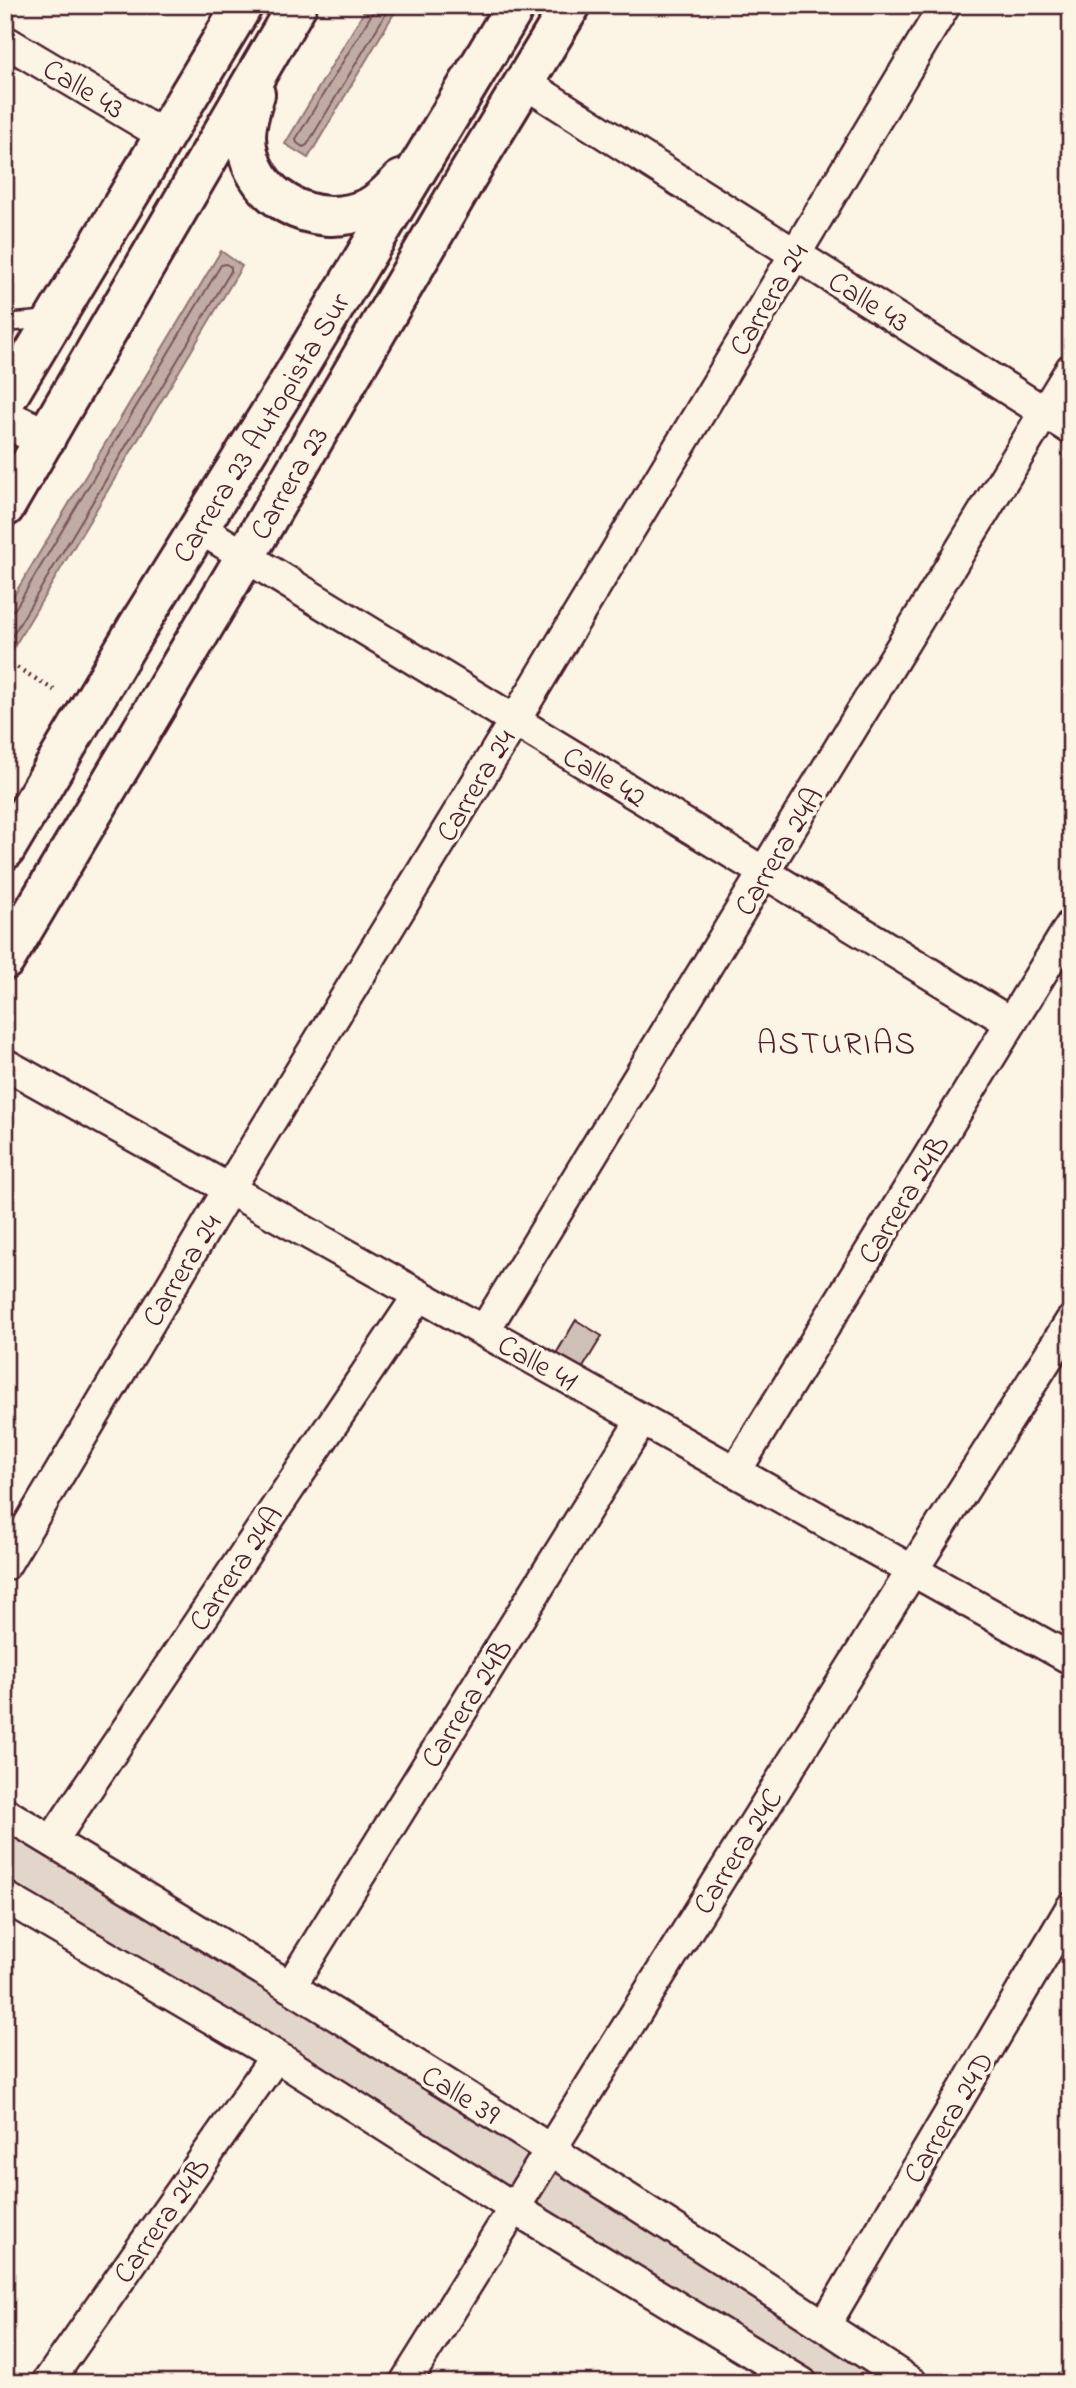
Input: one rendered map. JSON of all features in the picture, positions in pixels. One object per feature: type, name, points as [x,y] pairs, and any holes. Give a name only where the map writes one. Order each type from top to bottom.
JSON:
[{"type":"main road","points":[[5,401],[243,5]]},
{"type":"main road","points":[[5,507],[297,5]]},
{"type":"main road","name":"Carrera 23","points":[[5,960],[571,5]]},
{"type":"main road","name":"Carrera 23 Autopista Sur","points":[[5,850],[516,7]]},
{"type":"main road","points":[[267,55],[248,118],[248,155],[260,183],[283,202],[307,213],[351,214],[378,201],[393,189],[427,152]]},
{"type":"main road","points":[[5,419],[46,438]]},
{"type":"street","name":"Carrera 24","points":[[5,1564],[945,5]]},
{"type":"street","name":"Calle 43","points":[[5,41],[163,135]]},
{"type":"street","name":"Calle 43","points":[[525,83],[1071,429]]},
{"type":"street","name":"Carrera 24A","points":[[484,1331],[1071,369]]},
{"type":"street","name":"Calle 42","points":[[199,528],[1011,1023]]},
{"type":"street","name":"Carrera 24B","points":[[735,1472],[1071,925]]},
{"type":"street","name":"Calle 41","points":[[5,1064],[1071,1659]]},
{"type":"street","name":"Carrera 24A","points":[[52,1841],[419,1294]]},
{"type":"street","name":"Carrera 24C","points":[[405,2383],[1071,1321]]},
{"type":"street","name":"Carrera 24B","points":[[290,1987],[642,1420]]},
{"type":"street","name":"Calle 39","points":[[5,1813],[551,2150],[912,2383]]},
{"type":"street","points":[[9,1907],[276,2056],[514,2208],[799,2382]]},
{"type":"street","name":"Carrera 24D","points":[[825,2325],[1071,1908]]},
{"type":"street","name":"Carrera 24B","points":[[47,2383],[276,2056]]},
{"type":"lane","points":[[5,323],[54,319]]},
{"type":"path","points":[[5,660],[39,681]]},
{"type":"shaded area","points":[[5,1813],[912,2383],[802,2383],[5,1897]]},
{"type":"water","points":[[368,5],[399,5],[308,158],[285,144]]},
{"type":"water","points":[[221,251],[242,266],[5,662],[5,610]]},
{"type":"building","points":[[576,1320],[602,1336],[573,1384],[547,1369]]},
{"type":"district","name":"ASTURIAS","points":[[837,1042]]}]
